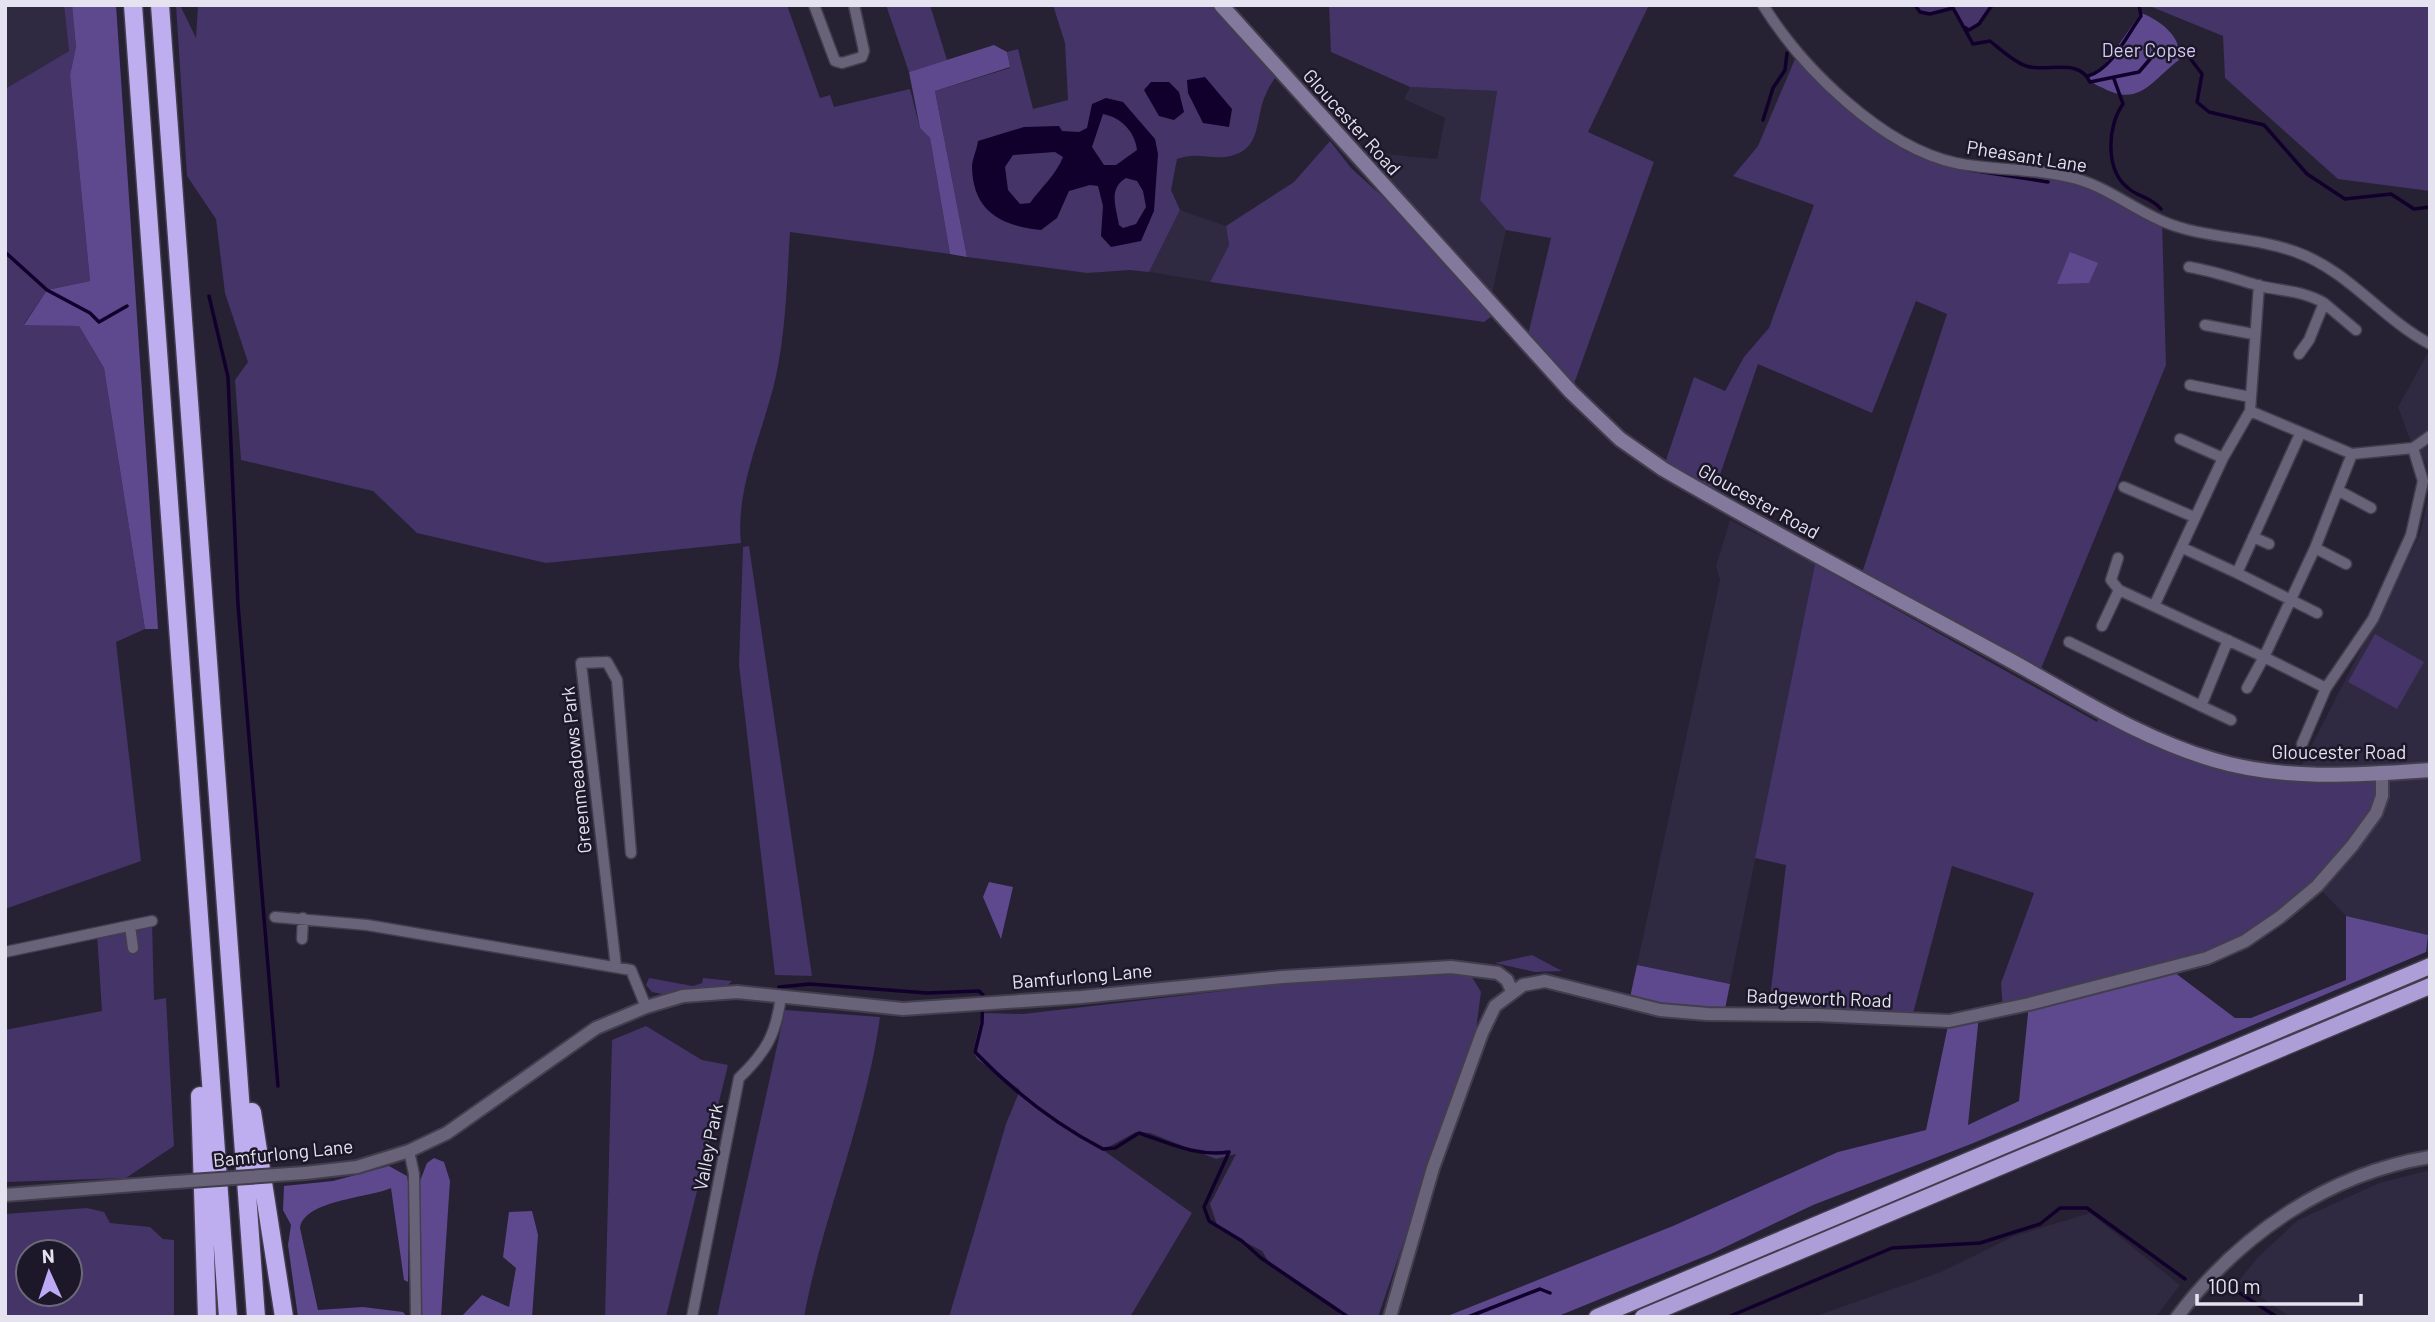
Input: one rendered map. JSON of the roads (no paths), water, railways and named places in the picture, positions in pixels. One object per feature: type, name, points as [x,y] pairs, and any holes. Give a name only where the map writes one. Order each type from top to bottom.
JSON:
[{"type":"highway","points":[[133,5],[228,1317]]},
{"type":"highway","points":[[160,5],[256,1317]]},
{"type":"highway","points":[[199,919],[200,1092],[208,1317]]},
{"type":"highway","points":[[230,966],[284,1317]]},
{"type":"highway","points":[[1597,1317],[2430,966]]},
{"type":"highway","points":[[1643,1317],[2430,986]]},
{"type":"main road","name":"Gloucester Road","points":[[1221,5],[1571,392],[1620,439],[1662,469],[2101,712],[2166,743],[2215,760],[2263,771],[2382,774],[2430,770]]},
{"type":"street","points":[[814,5],[835,61],[842,63],[862,57],[864,51],[854,5]]},
{"type":"street","name":"Pheasant Lane","points":[[1763,5],[1798,52],[1826,82],[1910,145],[1937,157],[1969,165],[2073,177],[2107,190],[2162,221],[2296,252],[2341,276],[2400,326],[2430,344]]},
{"type":"street","points":[[2189,267],[2312,295],[2356,330]]},
{"type":"street","points":[[2154,606],[2223,458],[2250,411],[2253,334],[2259,285]]},
{"type":"street","points":[[2299,354],[2309,340],[2324,303]]},
{"type":"street","points":[[2205,325],[2253,334]]},
{"type":"street","points":[[2190,385],[2250,397]]},
{"type":"street","points":[[2250,411],[2352,454],[2413,448],[2430,436]]},
{"type":"street","points":[[2237,573],[2301,434]]},
{"type":"street","points":[[2180,439],[2223,458]]},
{"type":"street","points":[[2302,744],[2326,688],[2372,619],[2416,520],[2423,481],[2413,448]]},
{"type":"street","points":[[2247,688],[2315,548],[2352,454]]},
{"type":"street","points":[[2124,487],[2194,517]]},
{"type":"street","points":[[2339,491],[2371,508]]},
{"type":"street","points":[[2253,537],[2269,544]]},
{"type":"street","points":[[2183,548],[2317,613]]},
{"type":"street","points":[[2315,548],[2346,564]]},
{"type":"street","points":[[2118,558],[2110,580],[2119,590],[2326,688]]},
{"type":"street","points":[[2102,626],[2119,590]]},
{"type":"street","points":[[2201,706],[2228,640]]},
{"type":"street","points":[[2069,642],[2231,719]]},
{"type":"street","name":"Greenmeadows Park","points":[[616,967],[581,663],[607,662],[617,680],[631,853]]},
{"type":"street","name":"Badgeworth Road","points":[[1512,991],[1523,985],[1545,981],[1660,1010],[1949,1021],[2149,974],[2207,958],[2245,941],[2308,894],[2352,846],[2376,813],[2382,796],[2382,774]]},
{"type":"street","points":[[275,917],[367,925],[616,967],[635,973],[646,1007]]},
{"type":"street","points":[[302,939],[303,918]]},
{"type":"street","points":[[5,953],[152,921]]},
{"type":"street","points":[[130,926],[133,948]]},
{"type":"street","name":"Bamfurlong Lane","points":[[5,1195],[305,1174],[357,1167],[409,1151],[447,1133],[596,1028],[646,1007],[683,996],[737,992],[859,1007],[903,1009],[1082,997],[1282,976],[1451,967],[1497,973],[1507,980],[1512,991]]},
{"type":"street","points":[[1390,1317],[1433,1168],[1482,1033],[1494,1006],[1512,991]]},
{"type":"street","name":"Valley Park","points":[[692,1317],[739,1078],[758,1060],[775,1033],[781,996]]},
{"type":"street","points":[[409,1151],[414,1174],[416,1317]]},
{"type":"street","points":[[2177,1317],[2224,1263],[2285,1214],[2352,1179],[2430,1157]]},
{"type":"waterway","points":[[1915,5],[1920,12],[1930,14],[1953,8],[1973,44],[1990,41],[2026,66],[2070,68],[2085,74],[2090,82],[2139,72],[2157,51],[2174,54],[2183,49],[2202,74],[2197,102],[2209,112],[2264,125],[2307,174],[2345,199],[2391,194],[2414,209],[2430,207]]},
{"type":"waterway","points":[[1964,27],[1969,30],[1979,24],[1992,5]]},
{"type":"waterway","points":[[2088,76],[2112,59],[2141,16],[2139,5]]},
{"type":"waterway","points":[[1763,120],[1773,88],[1785,70],[1787,53]]},
{"type":"waterway","points":[[2114,79],[2123,104],[2111,136],[2115,170],[2128,188],[2161,209]]},
{"type":"waterway","points":[[1904,148],[1919,155]]},
{"type":"waterway","points":[[1970,170],[2048,182]]},
{"type":"waterway","points":[[5,252],[47,290],[90,313],[99,322],[127,306]]},
{"type":"waterway","points":[[209,296],[228,377],[238,605],[278,1086]]},
{"type":"waterway","points":[[779,987],[810,984],[927,993],[979,991],[983,995],[982,1023],[975,1052],[1004,1080],[1051,1117],[1103,1149],[1115,1148],[1139,1133],[1194,1151],[1229,1152],[1204,1207],[1209,1221],[1242,1241],[1261,1258],[1348,1317]]},
{"type":"waterway","points":[[1728,1317],[1892,1248],[1980,1243],[2040,1224],[2060,1208],[2087,1208],[2185,1279]]},
{"type":"waterway","points":[[2229,1286],[2277,1317]]},
{"type":"waterway","points":[[1468,1317],[1540,1289],[1550,1293]]},
{"type":"park label","name":"Deer Copse","points":[[2149,50]]}]
